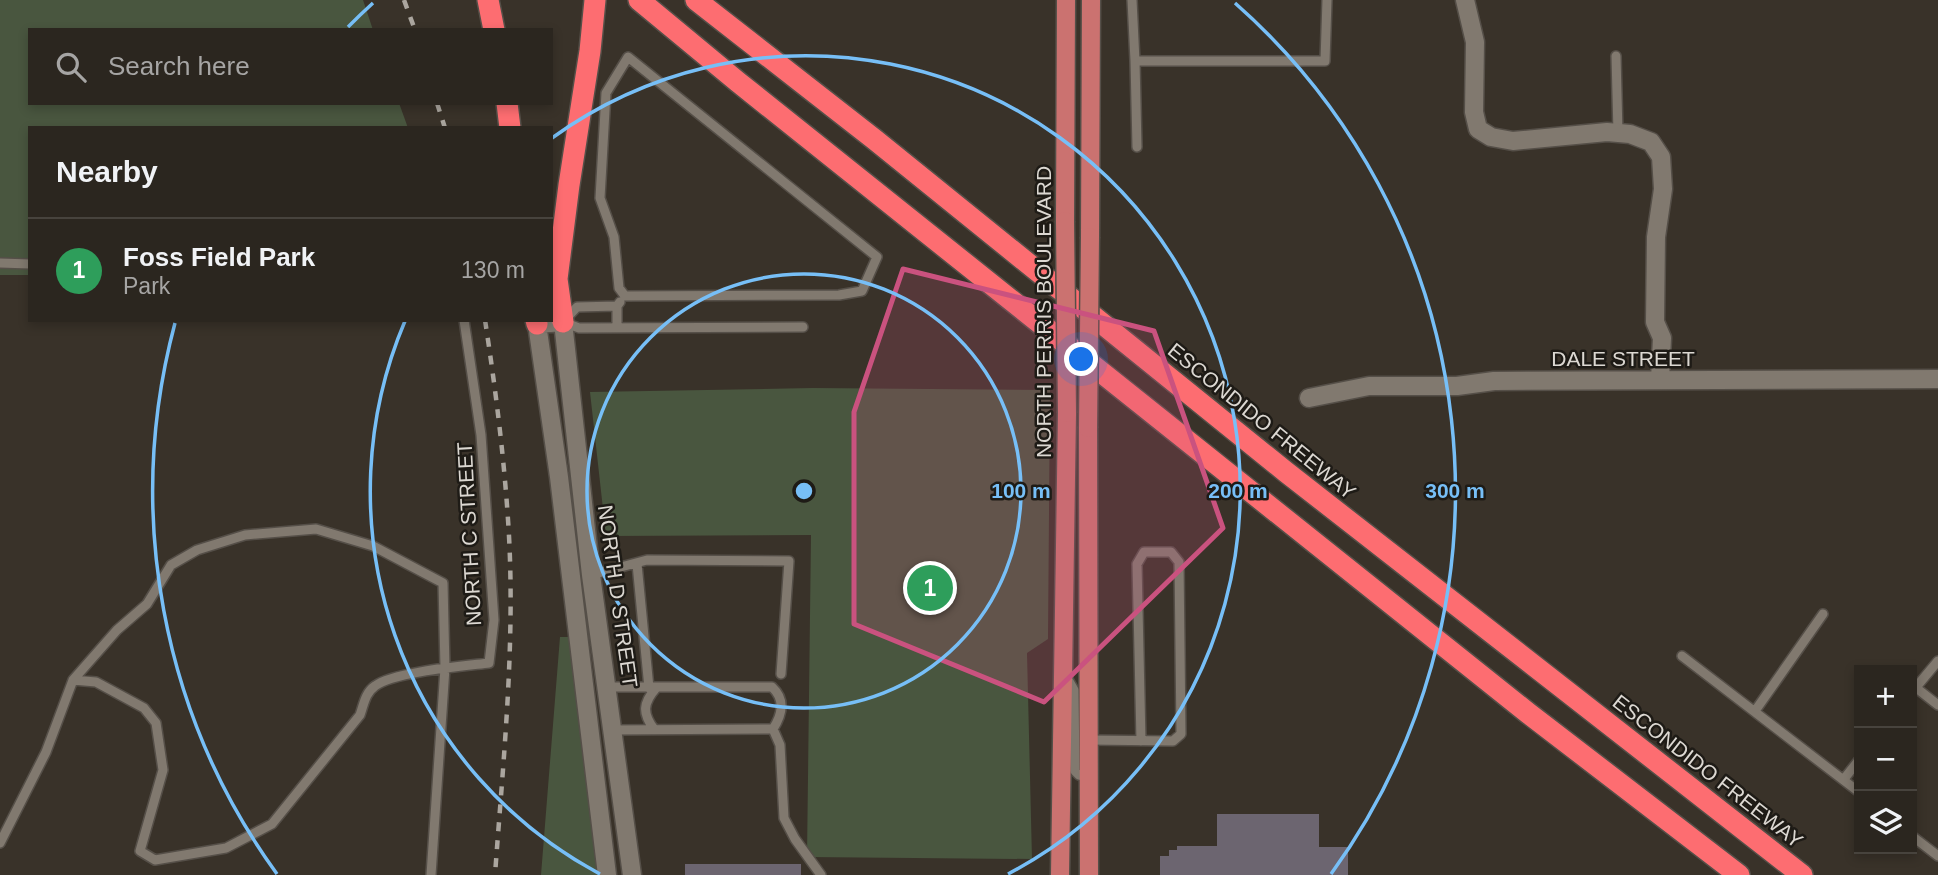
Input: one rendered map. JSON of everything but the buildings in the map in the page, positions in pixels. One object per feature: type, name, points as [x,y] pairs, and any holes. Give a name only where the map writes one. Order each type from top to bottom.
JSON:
[{"type":"highway","points":[[488,0],[494,28]]},
{"type":"highway","points":[[563,322],[557,279],[595,0]]},
{"type":"highway","points":[[639,0],[1528,713],[1739,875]]},
{"type":"highway","name":"ESCONDIDO FREEWAY","points":[[696,0],[1286,472],[1802,875]]},
{"type":"highway","points":[[507,105],[510,126]]},
{"type":"main road","name":"NORTH PERRIS BOULEVARD","points":[[1060,875],[1067,413],[1066,0]]},
{"type":"main road","points":[[1089,875],[1091,0]]},
{"type":"street","points":[[1465,0],[1475,42],[1474,112],[1478,129],[1491,137],[1513,141],[1607,132],[1630,134],[1651,142],[1661,157],[1663,189],[1656,236],[1655,322],[1662,338],[1660,380]]},
{"type":"street","points":[[536,322],[563,322]]},
{"type":"street","name":"NORTH D STREET","points":[[536,322],[559,477],[607,875]]},
{"type":"street","name":"NORTH D STREET","points":[[563,322],[591,575],[632,875]]},
{"type":"street","name":"DALE STREET","points":[[1309,397],[1369,386],[1457,386],[1494,381],[1938,380]]},
{"type":"street","points":[[570,580],[591,575]]},
{"type":"lane","points":[[1132,0],[1137,148]]},
{"type":"lane","points":[[1135,61],[1325,61],[1327,0]]},
{"type":"lane","points":[[628,57],[877,257],[862,291],[839,295],[625,296],[619,288],[614,237],[600,198],[606,93],[628,57]]},
{"type":"lane","points":[[1616,57],[1618,133]]},
{"type":"lane","points":[[0,263],[28,264]]},
{"type":"lane","points":[[617,327],[617,306],[625,296]]},
{"type":"lane","points":[[617,306],[577,307],[563,322],[579,328],[803,327]]},
{"type":"lane","name":"NORTH C STREET","points":[[445,668],[489,663],[494,620],[481,435],[464,322]]},
{"type":"lane","points":[[0,843],[46,752],[73,680],[117,631],[147,604],[171,565],[197,550],[244,536],[316,529],[373,545],[443,583],[445,668],[431,875]]},
{"type":"lane","points":[[1088,740],[1141,741],[1173,741],[1181,734],[1179,562],[1171,552],[1144,552],[1137,564],[1141,741]]},
{"type":"lane","points":[[591,575],[647,561],[789,561],[781,674]]},
{"type":"lane","points":[[637,564],[653,688],[644,709],[646,719],[654,729]]},
{"type":"lane","points":[[1755,711],[1823,614]]},
{"type":"lane","points":[[1682,656],[1858,791]]},
{"type":"lane","points":[[1917,686],[1938,661]]},
{"type":"lane","points":[[73,680],[96,682],[144,708],[156,723],[163,770],[140,851],[155,860],[226,848],[272,824],[360,715],[366,695],[375,686],[387,680],[445,668]]},
{"type":"lane","points":[[1062,668],[1074,690],[1075,771],[1088,777]]},
{"type":"lane","points":[[608,687],[772,687],[779,694],[782,705],[780,719],[773,729]]},
{"type":"lane","points":[[1917,691],[1938,705]]},
{"type":"lane","points":[[612,730],[773,729]]},
{"type":"lane","points":[[773,729],[780,745],[784,818],[795,839],[821,875]]},
{"type":"lane","points":[[1844,779],[1854,766]]},
{"type":"lane","points":[[1917,840],[1938,856]]},
{"type":"highlighted area","points":[[903,269],[1154,331],[1223,528],[1044,702],[854,624],[854,412]]},
{"type":"green space","points":[[0,0],[363,0],[372,28],[28,28],[28,105],[400,105],[407,126],[28,126],[28,275],[0,275]]},
{"type":"green space","points":[[813,388],[1050,390],[1048,639],[1027,653],[1032,859],[807,857],[811,535],[606,536],[590,392]]},
{"type":"green space","points":[[560,637],[569,637],[599,875],[541,875]]},
{"type":"railway","points":[[404,0],[414,28]]},
{"type":"railway","points":[[438,105],[444,126]]},
{"type":"railway","points":[[485,322],[503,455],[510,578],[507,706],[495,875]]},
{"type":"place","name":"Foss Field Park","points":[[930,588]]}]
